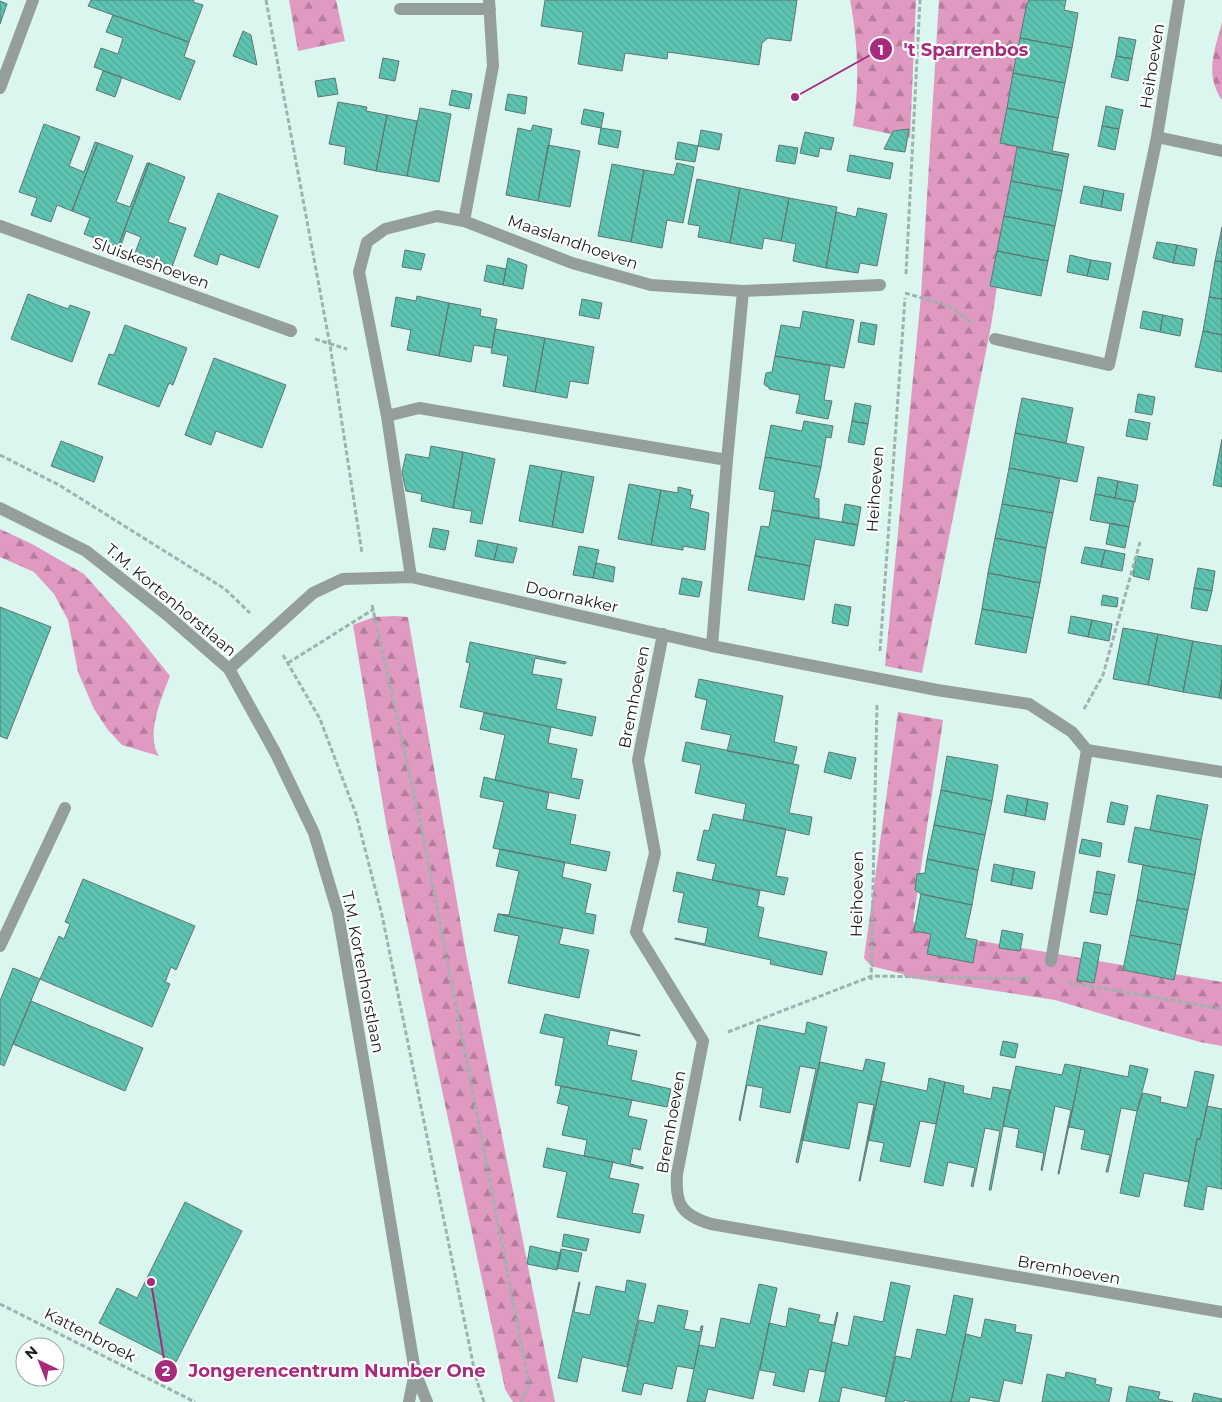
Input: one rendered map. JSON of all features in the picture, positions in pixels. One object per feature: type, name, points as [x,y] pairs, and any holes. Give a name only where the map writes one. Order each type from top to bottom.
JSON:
[{"type":"street","points":[[0,88],[33,0]]},
{"type":"street","name":"Heihoeven","points":[[995,339],[1109,365],[1157,137],[1179,0]]},
{"type":"street","points":[[400,9],[490,4],[493,66],[464,222]]},
{"type":"street","points":[[1157,137],[1222,151]]},
{"type":"street","name":"Maaslandhoeven","points":[[411,578],[387,416],[359,272],[367,242],[385,230],[437,216],[464,222],[572,263],[651,286],[743,290],[880,285]]},
{"type":"street","name":"Sluiskeshoeven","points":[[0,226],[291,331]]},
{"type":"street","points":[[712,646],[743,290]]},
{"type":"street","points":[[387,416],[419,408],[727,460]]},
{"type":"street","name":"T.M. Kortenhorstlaan","points":[[0,508],[86,550],[166,614],[229,669],[276,754],[314,833],[338,913],[414,1372],[426,1402]]},
{"type":"street","name":"Doornakker","points":[[229,669],[313,593],[343,579],[411,578],[712,646],[937,690],[1029,704],[1072,732]]},
{"type":"street","name":"Bremhoeven","points":[[663,634],[638,760],[655,853],[636,932],[703,1042],[677,1174],[676,1193],[682,1208],[696,1220],[720,1226],[1222,1312]]},
{"type":"street","points":[[1072,732],[1087,750],[1222,772]]},
{"type":"street","points":[[1051,961],[1087,750]]},
{"type":"street","points":[[0,946],[65,808]]},
{"type":"street","name":"T.M. Kortenhorstlaan","points":[[409,1402],[414,1372]]},
{"type":"path","points":[[266,0],[330,345],[366,578],[422,830],[530,1384],[521,1402]]},
{"type":"path","name":"Heihoeven","points":[[872,978],[877,678],[905,293],[920,0]]},
{"type":"path","points":[[880,285],[949,306],[995,339]]},
{"type":"path","points":[[291,331],[330,345],[375,355]]},
{"type":"path","points":[[1072,732],[1103,675],[1140,542]]},
{"type":"path","points":[[288,663],[373,610],[411,578]]},
{"type":"path","points":[[703,1042],[872,978],[1032,979]]},
{"type":"path","points":[[1061,981],[1222,1009]]},
{"type":"path","name":"Kattenbroek","points":[[0,1304],[195,1402]]},
{"type":"green space","points":[[289,0],[336,0],[345,41],[298,51]]},
{"type":"green space","points":[[850,0],[916,0],[910,138],[853,126],[857,94],[857,63]]},
{"type":"green space","points":[[939,0],[1040,0],[991,326],[922,673],[885,666],[921,296]]},
{"type":"green space","points":[[1222,22],[1222,100],[1213,81],[1212,71],[1214,52]]},
{"type":"green space","points":[[0,529],[32,544],[84,574],[129,625],[170,676],[159,705],[154,727],[155,748],[159,756],[122,745],[108,730],[94,709],[78,672],[68,620],[54,594],[34,572],[0,557]]},
{"type":"green space","points":[[374,617],[408,617],[467,960],[555,1402],[513,1402],[505,1389],[387,829],[353,625]]},
{"type":"green space","points":[[898,712],[943,720],[913,921],[922,931],[1222,982],[1222,1046],[1149,1028],[1055,1000],[905,977],[903,974],[871,966],[864,958]]},
{"type":"building","points":[[91,0],[194,0],[193,2],[203,5],[189,42],[88,6]]},
{"type":"building","points":[[545,0],[797,0],[791,41],[768,38],[762,43],[759,65],[668,52],[667,59],[625,53],[622,71],[578,64],[583,32],[541,26]]},
{"type":"building","points":[[1029,0],[1066,0],[1064,10],[1078,13],[1072,48],[1020,38]]},
{"type":"building","points":[[0,1],[7,4],[0,24]]},
{"type":"building","points":[[113,15],[189,42],[184,57],[195,61],[180,100],[94,67],[101,48],[118,54],[123,38],[106,32]]},
{"type":"building","points":[[243,31],[251,35],[257,65],[233,56]]},
{"type":"building","points":[[1119,37],[1136,40],[1132,59],[1116,56]]},
{"type":"building","points":[[1020,38],[1072,48],[1065,83],[1013,73]]},
{"type":"building","points":[[1116,56],[1132,59],[1128,81],[1111,77]]},
{"type":"building","points":[[383,58],[399,61],[395,81],[379,78]]},
{"type":"building","points":[[103,71],[122,77],[115,97],[96,90]]},
{"type":"building","points":[[1013,73],[1065,83],[1058,118],[1007,108]]},
{"type":"building","points":[[335,78],[338,94],[318,97],[315,81]]},
{"type":"building","points":[[452,90],[472,94],[469,109],[449,105]]},
{"type":"building","points":[[508,94],[527,97],[525,114],[505,110]]},
{"type":"building","points":[[338,102],[367,107],[366,111],[387,115],[376,171],[344,164],[346,147],[329,144]]},
{"type":"building","points":[[1106,106],[1123,110],[1119,129],[1102,126]]},
{"type":"building","points":[[420,108],[451,114],[439,182],[407,176]]},
{"type":"building","points":[[1007,108],[1058,118],[1052,151],[1069,154],[1068,157],[1000,143]]},
{"type":"building","points":[[584,109],[604,113],[601,128],[581,124]]},
{"type":"building","points":[[387,115],[417,121],[407,176],[376,171]]},
{"type":"building","points":[[44,124],[80,137],[69,166],[84,172],[95,142],[98,143],[72,211],[57,205],[51,222],[31,215],[37,198],[19,192]]},
{"type":"building","points":[[533,125],[552,129],[538,201],[506,195],[518,128],[531,131]]},
{"type":"building","points":[[1102,126],[1119,129],[1115,150],[1098,146]]},
{"type":"building","points":[[601,128],[621,131],[618,148],[598,144]]},
{"type":"building","points":[[909,129],[905,152],[884,149],[893,131]]},
{"type":"building","points":[[701,130],[722,134],[719,150],[698,146]]},
{"type":"building","points":[[805,132],[834,138],[831,150],[820,148],[818,157],[800,153]]},
{"type":"building","points":[[678,142],[698,146],[695,162],[675,159]]},
{"type":"building","points":[[98,143],[133,156],[116,202],[130,207],[147,163],[149,163],[118,247],[84,234],[90,218],[72,211]]},
{"type":"building","points":[[548,145],[580,151],[570,207],[538,201]]},
{"type":"building","points":[[779,145],[798,148],[795,164],[776,161]]},
{"type":"building","points":[[1017,147],[1068,157],[1062,191],[1011,181]]},
{"type":"building","points":[[850,155],[893,163],[890,179],[847,171]]},
{"type":"building","points":[[149,163],[185,177],[168,222],[186,228],[172,267],[135,253],[141,237],[126,231],[120,248],[118,247]]},
{"type":"building","points":[[677,163],[694,167],[683,223],[667,220],[662,248],[631,242],[644,170],[674,175]]},
{"type":"building","points":[[612,164],[644,170],[631,242],[598,236]]},
{"type":"building","points":[[697,179],[740,188],[730,243],[698,237],[700,226],[688,224]]},
{"type":"building","points":[[1011,181],[1062,191],[1055,226],[1004,216]]},
{"type":"building","points":[[1084,186],[1104,190],[1101,207],[1080,203]]},
{"type":"building","points":[[740,188],[789,198],[781,241],[764,238],[762,249],[730,243]]},
{"type":"building","points":[[1104,190],[1124,194],[1121,211],[1101,207]]},
{"type":"building","points":[[218,193],[278,216],[259,268],[220,254],[217,265],[194,256]]},
{"type":"building","points":[[789,198],[837,207],[826,268],[793,261],[796,244],[781,241]]},
{"type":"building","points":[[858,208],[887,214],[877,266],[860,263],[858,273],[826,268],[836,212],[856,217]]},
{"type":"building","points":[[1004,216],[1055,226],[1048,261],[997,251]]},
{"type":"building","points":[[1222,227],[1222,262],[1215,261]]},
{"type":"building","points":[[1157,242],[1177,245],[1173,263],[1153,258]]},
{"type":"building","points":[[1177,245],[1197,249],[1194,266],[1173,263]]},
{"type":"building","points":[[405,250],[425,254],[421,270],[402,267]]},
{"type":"building","points":[[997,251],[1048,261],[1041,296],[990,286]]},
{"type":"building","points":[[1070,255],[1091,260],[1087,276],[1067,272]]},
{"type":"building","points":[[508,258],[527,265],[523,289],[503,285]]},
{"type":"building","points":[[1091,260],[1111,263],[1108,280],[1087,276]]},
{"type":"building","points":[[1215,261],[1222,262],[1222,299],[1209,297]]},
{"type":"building","points":[[487,265],[506,269],[503,285],[484,281]]},
{"type":"building","points":[[28,294],[68,309],[70,305],[90,312],[72,362],[11,339]]},
{"type":"building","points":[[417,296],[449,303],[439,356],[407,350],[411,330],[391,326],[396,297],[416,301]]},
{"type":"building","points":[[1209,297],[1222,299],[1222,335],[1203,331]]},
{"type":"building","points":[[582,299],[602,303],[599,319],[579,315]]},
{"type":"building","points":[[449,303],[481,309],[480,316],[497,319],[492,348],[474,345],[471,362],[439,356]]},
{"type":"building","points":[[803,311],[854,320],[844,368],[775,356],[781,325],[800,328]]},
{"type":"building","points":[[1143,311],[1163,315],[1160,332],[1140,328]]},
{"type":"building","points":[[1163,315],[1183,319],[1180,336],[1160,332]]},
{"type":"building","points":[[861,322],[877,325],[874,345],[858,342]]},
{"type":"building","points":[[125,325],[187,348],[173,385],[169,383],[159,407],[98,384],[109,354],[114,355]]},
{"type":"building","points":[[495,329],[545,338],[535,392],[503,386],[508,356],[491,353]]},
{"type":"building","points":[[1203,331],[1222,335],[1222,372],[1195,367]]},
{"type":"building","points":[[545,338],[594,347],[588,384],[570,381],[567,398],[535,392]]},
{"type":"building","points":[[775,356],[830,365],[824,400],[832,401],[828,419],[796,413],[800,395],[769,389],[764,384],[766,373],[772,372]]},
{"type":"building","points":[[214,358],[286,385],[262,448],[216,431],[211,445],[185,435]]},
{"type":"building","points":[[1138,394],[1155,397],[1152,415],[1135,412]]},
{"type":"building","points":[[1022,398],[1073,408],[1066,443],[1015,433]]},
{"type":"building","points":[[855,403],[871,406],[868,424],[852,421]]},
{"type":"building","points":[[1129,419],[1150,423],[1147,440],[1126,436]]},
{"type":"building","points":[[804,421],[833,426],[831,438],[826,437],[821,467],[765,457],[771,425],[802,431]]},
{"type":"building","points":[[852,421],[868,424],[864,445],[848,442]]},
{"type":"building","points":[[1015,433],[1084,447],[1077,482],[1009,468]]},
{"type":"building","points":[[1222,439],[1222,487],[1213,485]]},
{"type":"building","points":[[61,441],[103,457],[94,482],[51,466]]},
{"type":"building","points":[[431,446],[463,452],[453,508],[421,501],[422,494],[406,491],[402,472],[406,454],[429,458]]},
{"type":"building","points":[[463,452],[495,459],[482,524],[470,522],[472,511],[453,508]]},
{"type":"building","points":[[765,457],[821,467],[814,498],[819,499],[819,519],[772,510],[775,492],[759,489]]},
{"type":"building","points":[[530,465],[562,471],[552,527],[519,521]]},
{"type":"building","points":[[1009,468],[1060,478],[1053,513],[1002,504]]},
{"type":"building","points":[[562,471],[594,477],[583,533],[552,527]]},
{"type":"building","points":[[1098,477],[1118,481],[1115,498],[1095,494]]},
{"type":"building","points":[[1118,481],[1138,485],[1135,502],[1115,498]]},
{"type":"building","points":[[629,484],[661,490],[651,545],[618,539]]},
{"type":"building","points":[[678,487],[691,490],[690,495],[693,495],[690,508],[709,513],[705,550],[683,546],[683,550],[651,545],[661,490],[678,493]]},
{"type":"building","points":[[1095,494],[1134,502],[1129,527],[1090,520]]},
{"type":"building","points":[[845,504],[861,507],[858,525],[842,522]]},
{"type":"building","points":[[1002,504],[1053,513],[1046,548],[995,538]]},
{"type":"building","points":[[772,510],[858,525],[854,546],[815,539],[810,566],[755,556],[761,526],[769,527]]},
{"type":"building","points":[[1110,523],[1129,527],[1125,548],[1106,544]]},
{"type":"building","points":[[433,528],[449,531],[445,550],[429,547]]},
{"type":"building","points":[[995,538],[1046,548],[1040,583],[988,573]]},
{"type":"building","points":[[478,540],[498,544],[494,560],[475,556]]},
{"type":"building","points":[[498,544],[517,548],[513,563],[494,560]]},
{"type":"building","points":[[579,546],[599,550],[593,578],[573,575]]},
{"type":"building","points":[[1085,547],[1105,550],[1101,567],[1081,563]]},
{"type":"building","points":[[1105,550],[1125,554],[1122,571],[1101,567]]},
{"type":"building","points":[[755,556],[810,566],[804,600],[748,590]]},
{"type":"building","points":[[1136,556],[1153,559],[1149,580],[1133,576]]},
{"type":"building","points":[[596,563],[615,567],[613,582],[593,578]]},
{"type":"building","points":[[1198,568],[1215,571],[1212,591],[1194,588]]},
{"type":"building","points":[[988,573],[1040,583],[1033,618],[982,609]]},
{"type":"building","points":[[682,578],[702,582],[699,597],[679,594]]},
{"type":"building","points":[[1194,588],[1212,591],[1207,611],[1191,608]]},
{"type":"building","points":[[1103,595],[1118,598],[1117,607],[1101,605]]},
{"type":"building","points":[[835,604],[851,607],[848,626],[832,623]]},
{"type":"building","points":[[0,607],[51,627],[7,739],[0,736]]},
{"type":"building","points":[[982,609],[1033,618],[1026,653],[975,644]]},
{"type":"building","points":[[1071,616],[1092,620],[1088,637],[1068,633]]},
{"type":"building","points":[[1092,620],[1112,624],[1109,641],[1088,637]]},
{"type":"building","points":[[1123,628],[1158,634],[1148,685],[1113,679]]},
{"type":"building","points":[[1158,634],[1193,641],[1183,692],[1148,685]]},
{"type":"building","points":[[1193,641],[1222,646],[1222,680],[1219,698],[1183,692]]},
{"type":"building","points":[[470,642],[566,662],[565,664],[535,658],[532,674],[562,679],[556,709],[596,717],[592,736],[460,707],[470,663],[466,662]]},
{"type":"building","points":[[699,679],[783,696],[774,742],[797,747],[793,764],[727,751],[731,735],[701,729],[707,700],[695,697]]},
{"type":"building","points":[[1222,680],[1222,699],[1219,698]]},
{"type":"building","points":[[484,713],[551,727],[548,743],[577,749],[571,778],[583,780],[579,799],[495,780],[505,735],[480,729]]},
{"type":"building","points":[[686,742],[799,765],[789,813],[812,817],[809,835],[743,820],[746,804],[695,793],[701,765],[682,761]]},
{"type":"building","points":[[829,752],[856,758],[851,779],[824,772]]},
{"type":"building","points":[[947,756],[998,765],[992,801],[941,790]]},
{"type":"building","points":[[484,777],[549,793],[546,809],[576,815],[570,844],[610,852],[606,871],[493,848],[504,802],[480,797]]},
{"type":"building","points":[[941,790],[992,801],[985,835],[934,825]]},
{"type":"building","points":[[1007,795],[1028,799],[1025,816],[1004,812]]},
{"type":"building","points":[[1157,795],[1208,805],[1201,840],[1150,830]]},
{"type":"building","points":[[1028,799],[1048,803],[1045,820],[1025,816]]},
{"type":"building","points":[[1111,802],[1128,806],[1124,825],[1107,822]]},
{"type":"building","points":[[713,814],[786,829],[776,876],[788,878],[784,895],[712,880],[716,864],[697,860],[704,830],[709,831]]},
{"type":"building","points":[[934,825],[985,835],[978,870],[927,859]]},
{"type":"building","points":[[1135,827],[1201,840],[1195,875],[1128,862]]},
{"type":"building","points":[[1082,839],[1102,843],[1100,857],[1079,853]]},
{"type":"building","points":[[500,849],[565,862],[562,877],[591,884],[585,913],[596,915],[593,934],[498,914],[509,915],[519,871],[496,866]]},
{"type":"building","points":[[927,859],[978,870],[972,905],[921,894],[915,890],[917,874],[925,873]]},
{"type":"building","points":[[994,864],[1014,868],[1011,885],[991,881]]},
{"type":"building","points":[[1143,865],[1195,875],[1188,910],[1137,900]]},
{"type":"building","points":[[1014,868],[1035,872],[1032,889],[1011,885]]},
{"type":"building","points":[[1097,871],[1115,875],[1111,895],[1094,892]]},
{"type":"building","points":[[677,872],[760,891],[757,906],[764,908],[758,937],[827,952],[822,975],[770,964],[771,960],[675,939],[705,944],[708,928],[678,922],[684,893],[673,891]]},
{"type":"building","points":[[83,879],[195,926],[176,970],[171,967],[165,982],[170,984],[152,1027],[40,979],[59,936],[64,939],[70,924],[65,922]]},
{"type":"building","points":[[1094,892],[1111,895],[1107,915],[1090,912]]},
{"type":"building","points":[[921,894],[972,905],[965,938],[977,940],[973,963],[927,954],[931,934],[914,931]]},
{"type":"building","points":[[1137,900],[1188,910],[1181,945],[1130,935]]},
{"type":"building","points":[[498,914],[563,928],[559,944],[589,950],[579,998],[508,983],[519,936],[494,931]]},
{"type":"building","points":[[1002,930],[1023,934],[1020,951],[999,948]]},
{"type":"building","points":[[1130,935],[1181,945],[1174,980],[1123,970]]},
{"type":"building","points":[[1084,942],[1101,945],[1094,983],[1077,980]]},
{"type":"building","points":[[13,968],[40,979],[4,1066],[0,1064],[0,1001]]},
{"type":"building","points":[[31,1001],[143,1048],[125,1091],[13,1044]]},
{"type":"building","points":[[545,1014],[640,1035],[610,1030],[607,1045],[637,1051],[631,1080],[671,1089],[667,1107],[555,1085],[564,1038],[540,1033]]},
{"type":"building","points":[[807,1022],[827,1027],[798,1163],[796,1162],[816,1069],[800,1066],[790,1113],[760,1107],[763,1088],[747,1085],[739,1120],[758,1025],[805,1034]]},
{"type":"building","points":[[1003,1041],[1018,1044],[1015,1058],[1000,1055]]},
{"type":"building","points":[[866,1059],[885,1063],[859,1181],[874,1105],[858,1102],[849,1149],[802,1140],[820,1062],[863,1071]]},
{"type":"building","points":[[1065,1064],[1081,1067],[1058,1174],[1071,1110],[1055,1106],[1042,1171],[1044,1153],[1016,1147],[1019,1129],[1003,1126],[1016,1066],[1062,1075]]},
{"type":"building","points":[[1130,1065],[1148,1069],[1137,1111],[1121,1108],[1108,1172],[1106,1172],[1110,1155],[1081,1149],[1085,1130],[1069,1127],[1081,1067],[1128,1077]]},
{"type":"building","points":[[1195,1071],[1214,1075],[1200,1139],[1197,1139],[1189,1182],[1144,1173],[1139,1197],[1120,1193],[1137,1111],[1143,1093],[1161,1097],[1160,1102],[1187,1108]]},
{"type":"building","points":[[929,1078],[945,1082],[936,1124],[920,1121],[910,1167],[880,1161],[884,1143],[868,1140],[881,1081],[927,1091]]},
{"type":"building","points":[[945,1082],[964,1086],[963,1093],[991,1099],[993,1087],[1010,1090],[991,1190],[989,1190],[1000,1131],[985,1128],[973,1187],[971,1186],[975,1168],[948,1162],[943,1186],[924,1182]]},
{"type":"building","points":[[561,1086],[632,1100],[628,1116],[647,1120],[640,1150],[633,1148],[630,1164],[643,1167],[643,1169],[584,1156],[587,1140],[562,1135],[569,1106],[557,1103]]},
{"type":"building","points":[[1207,1106],[1222,1109],[1222,1189],[1207,1186],[1203,1210],[1184,1206],[1197,1139],[1200,1139]]},
{"type":"building","points":[[547,1148],[613,1162],[609,1178],[639,1184],[632,1213],[644,1215],[640,1233],[557,1217],[567,1172],[543,1167]]},
{"type":"building","points":[[185,1202],[242,1231],[176,1362],[99,1323],[117,1288],[137,1298]]},
{"type":"building","points":[[564,1234],[589,1239],[586,1251],[562,1246]]},
{"type":"building","points":[[530,1246],[561,1253],[557,1270],[527,1264]]},
{"type":"building","points":[[561,1249],[582,1253],[578,1272],[557,1268]]},
{"type":"building","points":[[627,1280],[646,1284],[627,1367],[582,1357],[577,1382],[558,1378],[579,1282],[574,1312],[590,1315],[596,1286],[625,1292]]},
{"type":"building","points":[[891,1282],[910,1286],[886,1397],[842,1387],[839,1402],[819,1402],[832,1342],[848,1346],[854,1316],[883,1322]]},
{"type":"building","points":[[759,1284],[777,1288],[753,1399],[708,1389],[705,1402],[687,1402],[699,1345],[715,1348],[721,1318],[750,1324]]},
{"type":"building","points":[[954,1295],[973,1299],[951,1402],[912,1402],[904,1400],[904,1402],[885,1402],[896,1356],[911,1359],[917,1329],[946,1335]]},
{"type":"building","points":[[658,1305],[688,1311],[684,1329],[700,1332],[701,1326],[703,1326],[694,1369],[677,1366],[672,1389],[644,1383],[641,1395],[622,1391],[639,1320],[654,1323]]},
{"type":"building","points":[[789,1308],[820,1315],[818,1322],[834,1325],[838,1313],[825,1372],[809,1369],[804,1392],[773,1385],[776,1373],[760,1370],[769,1323],[786,1327]]},
{"type":"building","points":[[985,1319],[1016,1325],[1015,1332],[1032,1335],[1022,1384],[1004,1380],[999,1402],[970,1397],[969,1402],[951,1402],[966,1334],[981,1338]]},
{"type":"building","points":[[1066,1372],[1096,1379],[1095,1384],[1112,1388],[1109,1402],[1042,1402],[1047,1374],[1065,1378]]},
{"type":"building","points":[[1129,1386],[1160,1392],[1158,1399],[1173,1402],[1126,1402]]},
{"type":"building","points":[[1194,1393],[1222,1399],[1222,1402],[1192,1402]]},
{"type":"place","name":"'t Sparrenbos","points":[[795,97]]},
{"type":"place","name":"Jongerencentrum Number One","points":[[151,1282]]}]
